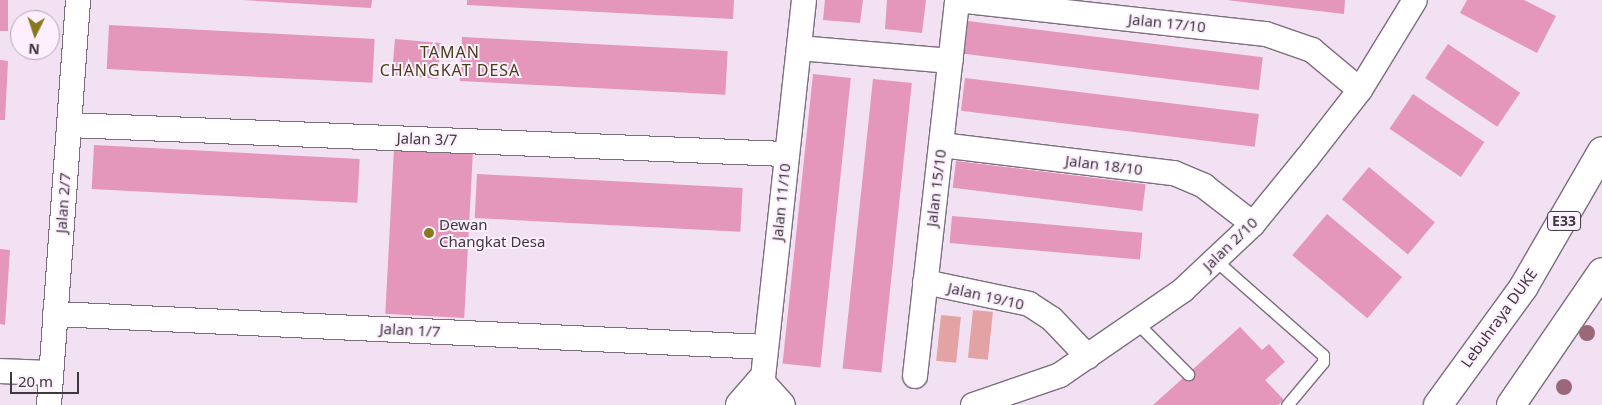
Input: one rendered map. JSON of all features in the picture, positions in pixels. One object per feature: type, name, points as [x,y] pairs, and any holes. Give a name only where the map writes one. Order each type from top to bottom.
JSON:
[{"type":"main road","name":"Lebuhraya DUKE","points":[[1438,405],[1485,335],[1500,322],[1556,237],[1602,151]]},
{"type":"main road","points":[[1511,405],[1602,272]]},
{"type":"main road","points":[[1422,405],[1485,335]]},
{"type":"main road","points":[[740,405],[760,394],[781,405]]},
{"type":"street","name":"Jalan 2/7","points":[[49,405],[78,0]]},
{"type":"street","name":"Jalan 11/10","points":[[760,394],[804,0]]},
{"type":"street","name":"Jalan 17/10","points":[[957,0],[1266,34],[1312,50],[1360,90]]},
{"type":"street","name":"Jalan 15/10","points":[[914,376],[957,0]]},
{"type":"street","name":"Jalan 2/10","points":[[973,405],[1060,374],[1088,357],[1183,290],[1252,224],[1360,90],[1415,0]]},
{"type":"street","points":[[799,48],[950,61]]},
{"type":"street","name":"Jalan 3/7","points":[[69,125],[786,154]]},
{"type":"street","name":"Jalan 18/10","points":[[941,145],[1174,173],[1204,186],[1252,224]]},
{"type":"street","name":"Jalan 19/10","points":[[925,282],[1029,304],[1052,319],[1088,357]]},
{"type":"street","name":"Jalan 1/7","points":[[55,314],[764,347]]},
{"type":"street","points":[[0,371],[51,374]]},
{"type":"lane","points":[[1214,259],[1323,355],[1323,362],[1287,405]]},
{"type":"lane","points":[[1136,322],[1188,374]]},
{"type":"shaded area","points":[[973,310],[993,312],[988,360],[968,358]]},
{"type":"shaded area","points":[[941,315],[961,317],[956,363],[936,361]]},
{"type":"building","points":[[0,0],[8,0],[8,31],[0,31]]},
{"type":"building","points":[[243,0],[372,0],[371,8]]},
{"type":"building","points":[[467,0],[734,0],[733,19],[467,5]]},
{"type":"building","points":[[825,0],[863,0],[860,23],[823,20]]},
{"type":"building","points":[[887,0],[926,0],[922,33],[885,29]]},
{"type":"building","points":[[1227,0],[1345,0],[1344,14]]},
{"type":"building","points":[[1467,0],[1524,0],[1556,16],[1537,53],[1460,13]]},
{"type":"building","points":[[968,21],[1263,57],[1259,90],[964,54]]},
{"type":"building","points":[[109,25],[375,39],[372,83],[107,69]]},
{"type":"building","points":[[462,37],[728,51],[725,95],[460,81]]},
{"type":"building","points":[[395,39],[441,43],[438,79],[392,75]]},
{"type":"building","points":[[1448,44],[1520,93],[1497,127],[1425,78]]},
{"type":"building","points":[[0,60],[8,61],[5,120],[0,120]]},
{"type":"building","points":[[813,74],[851,78],[820,367],[783,363]]},
{"type":"building","points":[[965,78],[1259,114],[1255,147],[961,111]]},
{"type":"building","points":[[873,79],[912,83],[881,372],[843,368]]},
{"type":"building","points":[[1413,94],[1484,142],[1461,177],[1390,129]]},
{"type":"building","points":[[94,145],[360,159],[357,203],[92,189]]},
{"type":"building","name":"Dewan Changkat Desa","points":[[394,148],[473,152],[464,318],[385,314]]},
{"type":"building","points":[[956,161],[1146,184],[1142,211],[953,188]]},
{"type":"building","points":[[1369,167],[1435,222],[1408,254],[1342,199]]},
{"type":"building","points":[[477,174],[743,188],[740,232],[475,218]]},
{"type":"building","points":[[1327,214],[1402,277],[1367,318],[1292,255]]},
{"type":"building","points":[[952,216],[1142,233],[1140,260],[950,243]]},
{"type":"building","points":[[0,249],[10,250],[5,325],[0,324]]},
{"type":"building","points":[[1240,327],[1262,350],[1269,344],[1285,362],[1265,380],[1284,400],[1278,405],[1153,405]]},
{"type":"place","name":"Dewan Changkat Desa","points":[[429,233]]},
{"type":"district","name":"TAMAN CHANGKAT DESA","points":[[450,61]]}]
